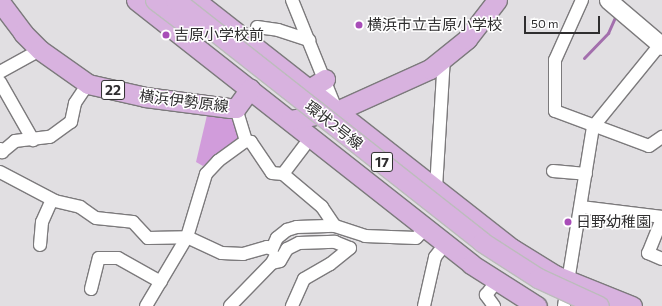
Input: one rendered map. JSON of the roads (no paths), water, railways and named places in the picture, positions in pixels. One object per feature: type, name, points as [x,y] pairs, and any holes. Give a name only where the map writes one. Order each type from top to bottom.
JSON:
[{"type":"main road","points":[[136,0],[290,120],[445,244],[496,282],[537,306]]},
{"type":"main road","name":"環状2号線","points":[[155,0],[477,254],[514,279],[565,306]]},
{"type":"main road","name":"環状2号線","points":[[175,0],[482,242],[538,278],[599,306]]},
{"type":"main road","points":[[195,0],[513,249],[569,282],[632,306]]},
{"type":"main road","points":[[290,120],[337,112],[430,69],[467,39],[497,0]]},
{"type":"main road","name":"横浜伊勢原線","points":[[0,2],[23,33],[40,50],[88,84],[145,97],[236,108],[250,89]]},
{"type":"main road","points":[[309,89],[325,79]]},
{"type":"main road","points":[[357,127],[357,111],[364,100]]},
{"type":"street","points":[[292,0],[337,112]]},
{"type":"street","points":[[582,0],[555,60],[555,111],[593,127],[649,146],[662,137]]},
{"type":"street","points":[[565,306],[593,127],[661,44],[615,6]]},
{"type":"street","points":[[257,27],[278,30],[309,40]]},
{"type":"street","points":[[0,72],[40,50]]},
{"type":"street","points":[[436,188],[444,59]]},
{"type":"street","points":[[0,82],[33,140]]},
{"type":"street","points":[[0,149],[2,152],[15,141],[50,137],[71,122],[75,103],[88,84]]},
{"type":"street","points":[[236,108],[246,141]]},
{"type":"street","points":[[246,141],[251,142],[272,173],[283,174],[322,207],[335,226]]},
{"type":"street","points":[[146,306],[187,237],[206,174],[218,161],[246,141]]},
{"type":"street","points":[[283,174],[304,146]]},
{"type":"street","points":[[553,171],[586,174]]},
{"type":"street","points":[[0,172],[52,200],[80,208],[96,218],[133,222],[148,238],[187,237],[222,253],[243,254],[267,247],[272,249],[276,238],[296,227],[335,226],[365,236],[416,238],[426,228]]},
{"type":"street","points":[[40,245],[42,222],[52,200]]},
{"type":"street","points":[[581,207],[662,218],[648,253],[662,259]]},
{"type":"street","points":[[230,306],[274,257],[280,261],[287,249],[299,243],[335,242],[350,248],[330,264],[304,279],[292,306]]},
{"type":"street","points":[[424,306],[435,257],[445,244]]},
{"type":"street","points":[[91,289],[99,258],[118,258],[161,282]]},
{"type":"street","points":[[494,306],[486,295],[496,282]]},
{"type":"waterway","points":[[584,58],[608,33],[617,13]]},
{"type":"place","name":"横浜市立吉原小学校","points":[[359,25]]},
{"type":"place","name":"吉原小学校前","points":[[166,35]]},
{"type":"place","name":"日野幼稚園","points":[[568,222]]}]
